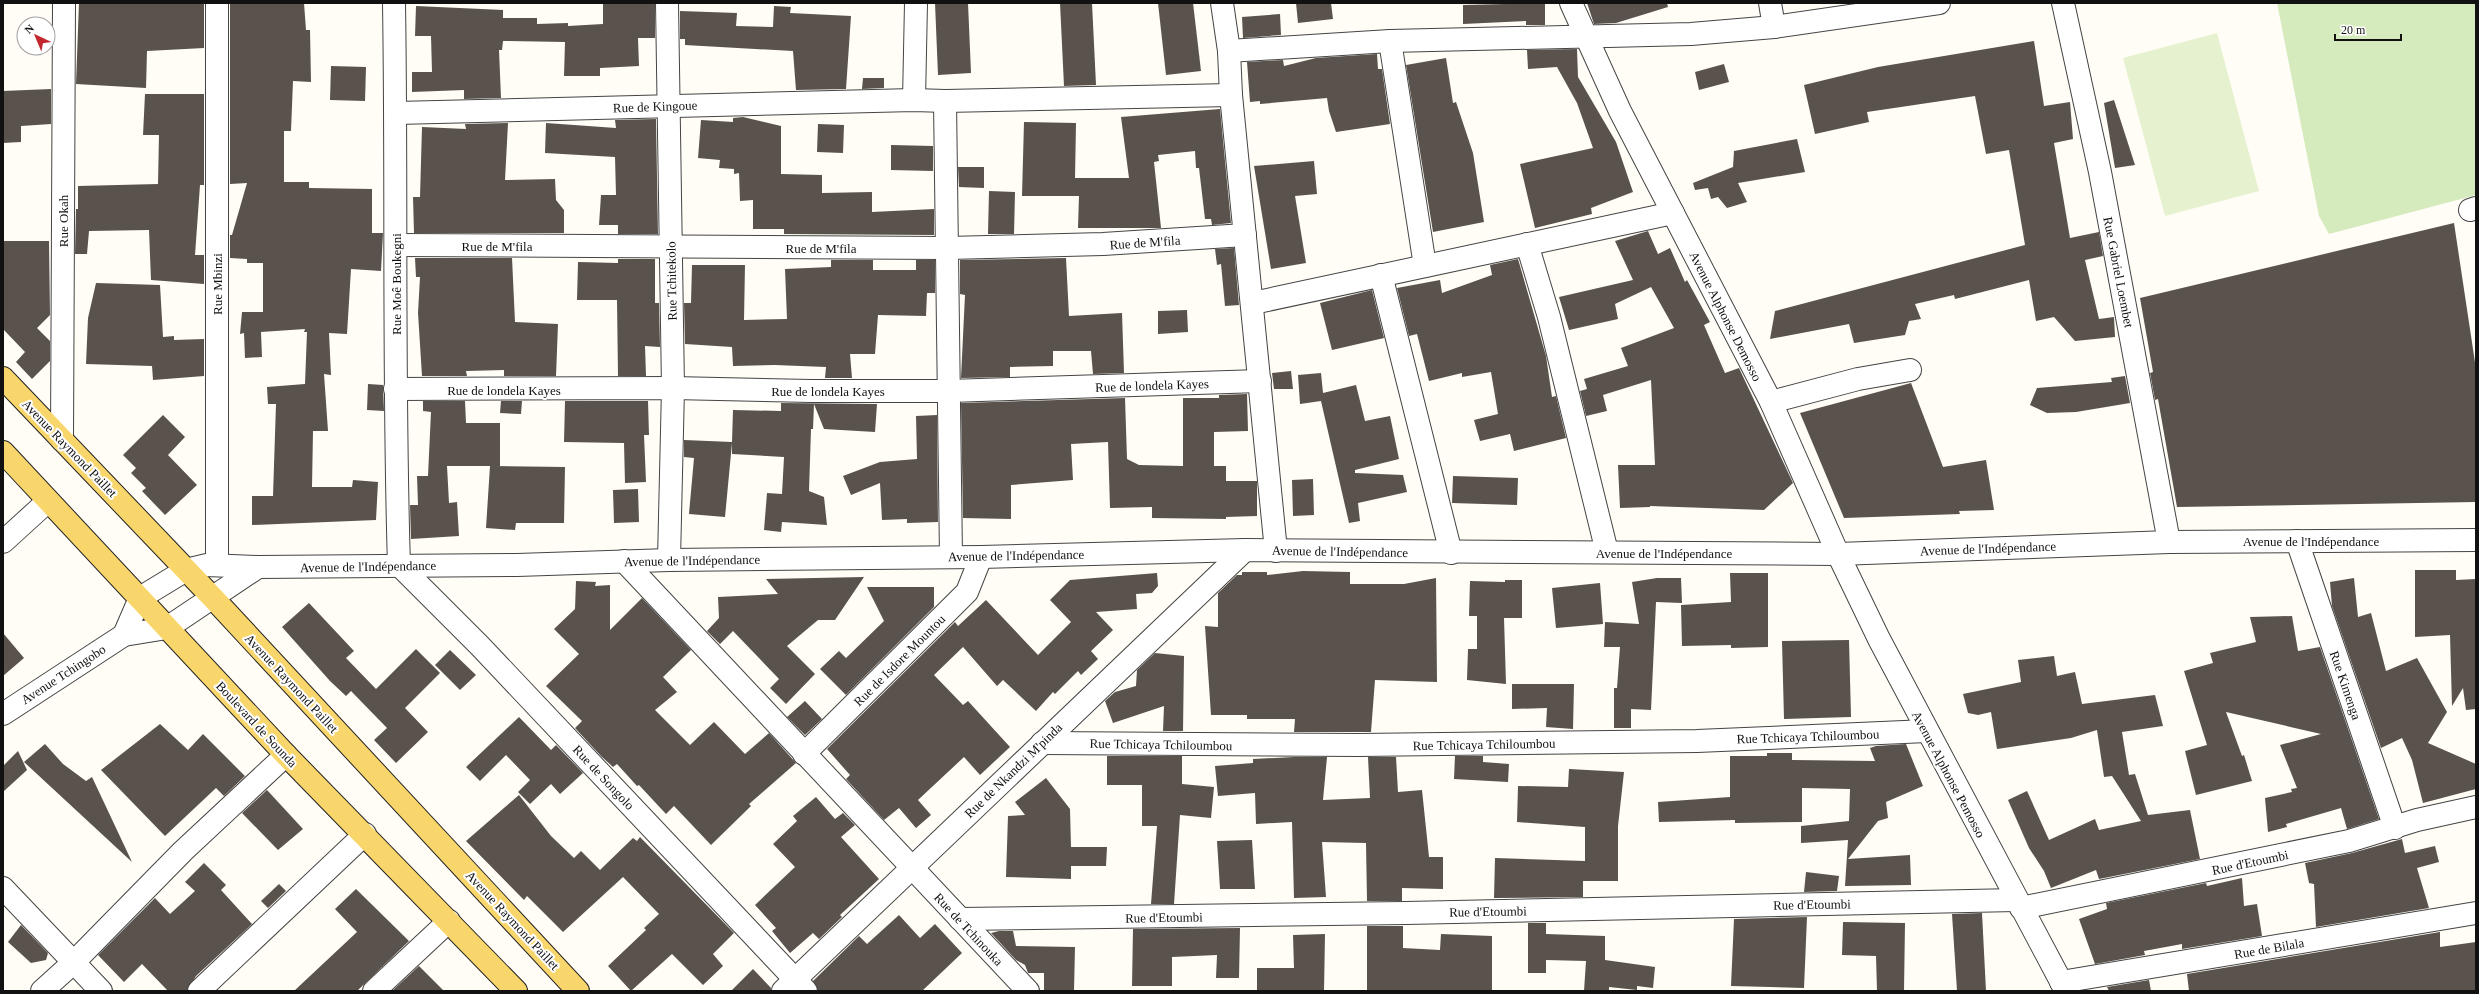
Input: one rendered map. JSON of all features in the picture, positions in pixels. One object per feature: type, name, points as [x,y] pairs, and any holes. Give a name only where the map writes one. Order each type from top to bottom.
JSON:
[{"type":"main road","name":"Avenue Raymond Paillet","points":[[3,378],[214,599],[578,991]]},
{"type":"main road","name":"Boulevard de Sounda","points":[[3,452],[286,755],[365,834],[516,991]]},
{"type":"street","name":"Rue Okah","points":[[62,440],[64,3]]},
{"type":"street","name":"Rue Mbinzi","points":[[217,3],[217,564]]},
{"type":"street","name":"Rue Moê Boukegni","points":[[394,3],[397,245],[395,389],[399,565]]},
{"type":"street","name":"Rue Tchitekolo","points":[[667,3],[673,388],[669,560]]},
{"type":"street","points":[[914,100],[916,3]]},
{"type":"street","points":[[1222,3],[1229,51],[1231,94],[1253,303],[1276,550]]},
{"type":"street","name":"Avenue Alphonse Demosso","points":[[1571,3],[1606,82],[1771,402],[1838,554]]},
{"type":"street","points":[[1770,3],[1774,27]]},
{"type":"street","points":[[1229,51],[1390,41],[1584,35],[1691,34],[1774,27],[1939,3]]},
{"type":"street","name":"Rue Gabriel Loembet","points":[[2063,3],[2101,180],[2169,542]]},
{"type":"street","points":[[1390,41],[1425,266]]},
{"type":"street","name":"Rue de Kingoue","points":[[396,113],[668,105],[914,100],[945,101],[1231,94]]},
{"type":"street","points":[[945,101],[951,557]]},
{"type":"street","points":[[1253,303],[1673,213]]},
{"type":"street","name":"Rue de M'fila","points":[[397,245],[948,248],[1103,244],[1245,235]]},
{"type":"street","points":[[1527,244],[1549,317],[1608,552]]},
{"type":"street","points":[[1381,275],[1451,552]]},
{"type":"street","points":[[1771,402],[1858,379],[1910,370]]},
{"type":"street","name":"Rue de londela Kayes","points":[[395,389],[673,388],[812,391],[949,391],[1260,381]]},
{"type":"street","points":[[3,542],[48,501]]},
{"type":"street","name":"Avenue de l'Indépendance","points":[[258,567],[517,565],[669,560],[981,557],[1245,550],[1838,554],[2169,542],[2476,540]]},
{"type":"street","name":"Rue Kimenga","points":[[2297,541],[2396,828]]},
{"type":"street","name":"Rue de Nkandzi M'pinda","points":[[795,987],[911,867],[1245,550]]},
{"type":"street","name":"Avenue Alphonse Pemosso","points":[[1838,554],[1927,731],[2064,987]]},
{"type":"street","name":"Rue de Isdore Mountou","points":[[804,754],[967,592],[981,557]]},
{"type":"street","name":"Rue de Tchinouka","points":[[624,562],[1028,991]]},
{"type":"street","points":[[124,635],[140,598],[186,570],[217,564],[258,567]]},
{"type":"street","name":"Rue de Songolo","points":[[399,565],[480,646],[795,987]]},
{"type":"street","points":[[167,628],[214,599],[258,567]]},
{"type":"street","name":"Avenue Tchingobo","points":[[3,714],[124,635],[167,628]]},
{"type":"street","name":"Rue Tchicaya Tchiloumbou","points":[[1042,742],[1422,744],[1697,741],[1927,731]]},
{"type":"street","points":[[42,991],[74,962],[183,851],[286,755]]},
{"type":"street","name":"Rue d'Etoumbi","points":[[960,919],[2019,904],[2349,841],[2396,828],[2417,820],[2476,806]]},
{"type":"street","points":[[199,991],[365,834]]},
{"type":"street","points":[[3,888],[101,991]]},
{"type":"street","name":"Rue de Bilala","points":[[2064,987],[2476,913]]},
{"type":"street","points":[[374,991],[449,921]]},
{"type":"green space","points":[[2277,3],[2476,3],[2476,195],[2329,234],[2319,216]]},
{"type":"green space","points":[[2217,33],[2259,191],[2165,216],[2123,58]]},
{"type":"building","points":[[79,3],[204,3],[204,48],[147,51],[146,88],[76,84]]},
{"type":"building","points":[[230,3],[304,3],[306,30],[310,30],[311,82],[293,81],[291,131],[284,131],[284,182],[309,182],[309,188],[372,189],[372,233],[383,233],[381,271],[351,269],[347,334],[329,333],[331,375],[324,374],[328,431],[313,431],[312,487],[352,487],[353,480],[378,482],[376,520],[252,525],[252,496],[273,496],[276,404],[268,404],[267,387],[305,384],[307,332],[304,332],[305,329],[261,332],[262,357],[245,358],[244,333],[240,334],[242,312],[263,312],[263,263],[247,263],[247,259],[230,258],[230,235],[232,235],[247,183],[230,184]]},
{"type":"building","points":[[603,3],[655,3],[655,38],[638,38],[639,66],[600,68],[600,76],[564,76],[565,42],[503,41],[502,50],[499,50],[501,98],[464,99],[464,90],[412,92],[412,72],[432,72],[431,36],[415,36],[416,6],[503,10],[503,18],[537,18],[537,24],[568,23],[568,26],[603,24]]},
{"type":"building","points":[[935,3],[968,3],[971,73],[938,75]]},
{"type":"building","points":[[1060,3],[1092,3],[1096,85],[1064,86]]},
{"type":"building","points":[[1158,3],[1193,3],[1201,71],[1166,75]]},
{"type":"building","points":[[1296,3],[1331,3],[1333,19],[1298,23]]},
{"type":"building","points":[[1545,3],[1545,25],[1526,25],[1526,21],[1463,24],[1463,5]]},
{"type":"building","points":[[1587,3],[1667,3],[1668,7],[1616,23],[1594,24]]},
{"type":"building","points":[[774,6],[791,7],[790,13],[851,16],[846,89],[796,90],[793,51],[685,45],[685,39],[680,39],[680,11],[737,13],[736,26],[773,27]]},
{"type":"building","points":[[1280,14],[1281,35],[1243,38],[1242,17]]},
{"type":"building","points":[[2034,41],[2044,106],[2070,102],[2073,139],[2054,143],[2070,238],[2099,232],[2103,256],[2085,260],[2099,319],[2114,317],[2115,337],[2075,341],[2054,317],[2036,321],[2029,280],[1955,299],[1954,295],[1915,304],[1921,319],[1909,321],[1905,335],[1854,343],[1849,324],[1770,339],[1775,311],[2025,245],[2009,150],[1986,154],[1975,96],[1867,112],[1869,122],[1815,134],[1804,85],[1878,67]]},
{"type":"building","points":[[1577,49],[1578,77],[1616,142],[1633,192],[1591,208],[1592,214],[1535,228],[1520,164],[1593,148],[1577,103],[1557,67],[1528,69],[1527,50]]},
{"type":"building","points":[[1377,54],[1378,69],[1382,69],[1390,124],[1336,132],[1329,111],[1327,98],[1260,104],[1260,101],[1250,102],[1247,62],[1283,60],[1284,66],[1316,58]]},
{"type":"building","points":[[1446,58],[1453,103],[1456,102],[1473,153],[1484,222],[1433,232],[1406,65]]},
{"type":"building","points":[[1724,64],[1729,82],[1699,90],[1695,72]]},
{"type":"building","points":[[331,66],[366,67],[365,101],[330,100]]},
{"type":"building","points":[[863,78],[884,78],[884,88],[862,89]]},
{"type":"building","points":[[51,89],[51,124],[21,126],[21,142],[3,143],[3,91]]},
{"type":"building","points":[[145,94],[204,94],[204,185],[200,185],[195,255],[204,255],[204,284],[151,280],[149,230],[89,231],[87,254],[75,254],[78,186],[158,184],[159,135],[143,135]]},
{"type":"building","points":[[2114,100],[2135,165],[2115,168],[2104,103]]},
{"type":"building","points":[[1220,109],[1231,223],[1212,225],[1211,219],[1205,219],[1199,168],[1196,168],[1195,151],[1158,155],[1159,161],[1154,162],[1161,228],[1078,228],[1079,196],[1022,196],[1024,122],[1076,123],[1075,178],[1129,178],[1121,117]]},
{"type":"building","points":[[743,117],[781,126],[781,174],[822,175],[822,193],[872,192],[872,212],[934,209],[934,235],[784,234],[784,229],[753,229],[753,200],[740,201],[739,173],[734,174],[734,169],[719,168],[720,160],[698,158],[701,120],[733,122],[733,118]]},
{"type":"building","points":[[656,119],[658,234],[618,234],[618,225],[599,225],[601,195],[616,195],[615,157],[545,153],[546,123],[616,128],[615,120]]},
{"type":"building","points":[[508,123],[505,180],[555,179],[556,200],[564,210],[564,233],[414,233],[413,197],[420,197],[422,127],[466,129],[465,124]]},
{"type":"building","points":[[818,124],[844,125],[843,153],[817,152]]},
{"type":"building","points":[[1797,139],[1805,172],[1738,183],[1747,202],[1727,208],[1718,197],[1711,199],[1708,188],[1695,190],[1693,183],[1733,167],[1734,151]]},
{"type":"building","points":[[891,145],[933,146],[933,171],[891,170]]},
{"type":"building","points":[[1314,161],[1317,194],[1295,196],[1306,263],[1271,269],[1254,166]]},
{"type":"building","points":[[958,167],[984,167],[984,188],[959,187]]},
{"type":"building","points":[[989,191],[1015,192],[1014,234],[988,234]]},
{"type":"building","points":[[2454,223],[2476,369],[2476,502],[2177,507],[2158,399],[2155,400],[2150,373],[2153,372],[2140,298]]},
{"type":"building","points":[[1648,231],[1658,254],[1670,248],[1685,282],[1687,280],[1710,322],[1704,325],[1725,373],[1739,368],[1793,483],[1764,510],[1650,506],[1620,508],[1618,465],[1655,465],[1651,380],[1603,395],[1607,411],[1586,416],[1580,391],[1587,389],[1584,379],[1628,366],[1621,348],[1674,328],[1651,287],[1615,304],[1618,319],[1569,330],[1559,297],[1633,280],[1615,241]]},
{"type":"building","points":[[3,241],[49,241],[50,315],[37,328],[50,341],[50,361],[32,379],[16,362],[25,352],[3,329]]},
{"type":"building","points":[[1234,248],[1239,305],[1225,306],[1221,264],[1217,265],[1215,249]]},
{"type":"building","points":[[415,258],[512,258],[515,322],[558,324],[556,376],[504,376],[504,370],[466,371],[467,376],[422,376],[418,313],[420,277],[416,277]]},
{"type":"building","points":[[1066,258],[1069,316],[1122,313],[1124,373],[1093,374],[1091,351],[1053,351],[1053,366],[1010,367],[1010,377],[961,378],[965,295],[960,294],[960,260]]},
{"type":"building","points":[[618,259],[655,259],[655,303],[659,303],[660,347],[645,346],[646,376],[618,376],[617,300],[577,300],[578,262],[618,263]]},
{"type":"building","points":[[1518,259],[1546,356],[1552,397],[1556,396],[1566,438],[1514,451],[1510,434],[1480,441],[1474,420],[1498,414],[1491,372],[1462,377],[1462,373],[1429,381],[1417,334],[1409,336],[1397,288],[1440,280],[1442,293],[1492,275],[1490,265]]},
{"type":"building","points":[[831,260],[873,260],[873,270],[916,270],[916,260],[935,260],[935,293],[927,293],[926,316],[878,315],[875,354],[850,354],[852,378],[825,378],[826,367],[775,365],[733,366],[732,347],[685,344],[684,303],[691,303],[692,265],[745,265],[744,320],[787,319],[785,269],[831,267]]},
{"type":"building","points":[[96,283],[160,285],[163,337],[174,336],[174,340],[204,339],[204,376],[153,380],[152,366],[86,364],[88,318]]},
{"type":"building","points":[[1372,290],[1384,338],[1332,350],[1320,303]]},
{"type":"building","points":[[1187,310],[1188,332],[1158,334],[1158,311]]},
{"type":"building","points":[[1291,371],[1293,389],[1274,389],[1272,373]]},
{"type":"building","points":[[1321,373],[1323,393],[1356,385],[1365,421],[1390,416],[1399,459],[1355,470],[1355,473],[1403,475],[1407,492],[1358,503],[1360,521],[1349,523],[1321,401],[1300,404],[1298,375]]},
{"type":"building","points":[[2125,376],[2130,403],[2076,412],[2047,413],[2030,405],[2037,388],[2112,382],[2111,378]]},
{"type":"building","points":[[1911,383],[1943,467],[1986,460],[1994,510],[1959,511],[1960,514],[1844,518],[1800,413]]},
{"type":"building","points":[[368,384],[383,385],[384,411],[367,410]]},
{"type":"building","points":[[1247,394],[1248,431],[1214,432],[1214,466],[1226,466],[1226,481],[1257,481],[1257,516],[1226,517],[1226,519],[1152,518],[1152,507],[1110,508],[1108,442],[1071,444],[1073,480],[1011,485],[1011,519],[963,518],[961,403],[1125,398],[1127,459],[1139,465],[1183,466],[1183,398],[1219,398],[1219,395]]},
{"type":"building","points":[[423,401],[465,401],[466,423],[500,423],[500,466],[494,466],[565,467],[564,523],[516,523],[515,530],[486,528],[490,466],[447,466],[449,503],[457,502],[459,536],[411,539],[410,505],[418,505],[417,476],[428,476],[431,412],[423,411]]},
{"type":"building","points":[[501,401],[522,401],[521,414],[500,413]]},
{"type":"building","points":[[565,401],[648,401],[649,435],[644,435],[646,482],[625,483],[624,443],[564,442]]},
{"type":"building","points":[[781,403],[877,404],[875,432],[824,429],[814,404],[813,429],[811,429],[809,491],[824,497],[827,525],[782,522],[781,532],[764,530],[767,493],[782,494],[784,457],[732,454],[732,443],[725,517],[689,514],[694,458],[684,457],[684,440],[732,442],[733,410],[781,411]]},
{"type":"building","points":[[163,415],[185,437],[168,455],[197,485],[165,515],[142,491],[146,488],[131,473],[136,468],[123,455]]},
{"type":"building","points":[[937,415],[938,522],[907,523],[907,519],[882,520],[880,483],[851,495],[843,476],[880,462],[917,459],[916,416]]},
{"type":"building","points":[[1453,476],[1518,478],[1517,505],[1452,503]]},
{"type":"building","points":[[1313,479],[1314,515],[1293,516],[1292,480]]},
{"type":"building","points":[[638,489],[639,522],[614,523],[613,490]]},
{"type":"building","points":[[2415,570],[2456,570],[2456,580],[2476,579],[2476,709],[2466,710],[2463,688],[2452,706],[2450,635],[2415,637]]},
{"type":"building","points":[[1303,571],[1350,572],[1350,584],[1404,584],[1436,578],[1437,682],[1375,680],[1371,732],[1294,732],[1295,719],[1247,719],[1247,715],[1211,715],[1205,626],[1218,627],[1218,593],[1237,575],[1242,575],[1242,572],[1267,572],[1267,575]]},
{"type":"building","points":[[1157,573],[1158,586],[1152,593],[1136,594],[1137,609],[1096,612],[1113,630],[1091,651],[1098,659],[1081,675],[1078,671],[1055,694],[1053,692],[1036,711],[1003,680],[997,686],[963,647],[934,675],[963,705],[968,701],[1010,747],[980,775],[964,757],[918,800],[931,815],[916,828],[899,808],[884,820],[846,779],[850,775],[827,749],[955,622],[958,626],[986,600],[1038,655],[1071,622],[1050,600],[1070,580]]},
{"type":"building","points":[[1730,573],[1768,573],[1768,647],[1731,648],[1731,645],[1682,646],[1681,605],[1731,602]]},
{"type":"building","points":[[864,577],[835,620],[818,620],[787,646],[815,674],[786,704],[770,688],[779,679],[733,631],[720,644],[707,631],[719,618],[718,597],[778,594],[766,579]]},
{"type":"building","points":[[1657,578],[1681,578],[1682,603],[1656,602],[1651,710],[1631,709],[1631,728],[1614,728],[1614,688],[1617,688],[1620,647],[1604,647],[1605,622],[1639,624],[1632,582]]},
{"type":"building","points":[[2354,578],[2358,617],[2371,613],[2386,671],[2417,658],[2447,712],[2428,743],[2476,764],[2476,789],[2423,803],[2412,760],[2402,738],[2381,748],[2332,606],[2330,582]]},
{"type":"building","points":[[1505,580],[1522,580],[1522,618],[1504,618],[1506,684],[1467,680],[1468,649],[1477,649],[1477,616],[1469,616],[1470,581],[1505,582]]},
{"type":"building","points":[[576,581],[596,582],[595,586],[610,585],[610,630],[642,598],[691,650],[663,677],[677,692],[655,710],[690,745],[714,722],[745,754],[769,733],[796,763],[749,804],[751,806],[711,845],[674,806],[666,814],[617,764],[613,767],[601,756],[575,728],[582,721],[546,686],[579,654],[554,629],[575,609]]},
{"type":"building","points":[[1600,583],[1603,624],[1556,628],[1552,588]]},
{"type":"building","points":[[867,587],[934,587],[934,607],[846,695],[820,669],[839,651],[846,658],[884,621]]},
{"type":"building","points":[[309,603],[354,651],[346,658],[376,689],[416,649],[440,673],[405,708],[428,732],[396,763],[374,740],[387,728],[351,691],[346,696],[330,681],[282,627]]},
{"type":"building","points":[[2292,616],[2298,651],[2320,647],[2379,819],[2347,829],[2341,808],[2286,824],[2287,827],[2268,832],[2265,798],[2292,792],[2291,789],[2297,788],[2280,745],[2321,734],[2226,712],[2242,756],[2244,755],[2252,781],[2196,795],[2185,751],[2207,745],[2184,671],[2213,663],[2210,653],[2256,642],[2250,617]]},
{"type":"building","points":[[3,633],[24,658],[3,676]]},
{"type":"building","points":[[1849,640],[1851,717],[1784,719],[1782,641]]},
{"type":"building","points":[[450,650],[476,675],[460,690],[435,665]]},
{"type":"building","points":[[1155,653],[1184,656],[1183,731],[1163,731],[1164,706],[1113,723],[1105,701],[1115,692],[1136,686],[1137,670]]},
{"type":"building","points":[[2054,656],[2057,676],[2075,672],[2082,704],[2155,695],[2163,726],[2122,732],[2129,775],[2135,774],[2148,815],[2190,810],[2200,859],[2099,879],[2096,870],[2051,888],[2044,871],[2029,848],[2008,800],[2027,791],[2049,840],[2095,819],[2099,830],[2141,821],[2112,776],[2104,777],[2097,730],[2071,738],[1997,749],[1991,712],[1978,715],[1968,713],[1963,694],[2021,682],[2018,660]]},
{"type":"building","points":[[1512,684],[1574,684],[1573,729],[1546,727],[1547,708],[1512,709]]},
{"type":"building","points":[[805,701],[822,719],[805,735],[787,717]]},
{"type":"building","points":[[519,717],[551,750],[556,745],[583,773],[560,794],[551,784],[530,804],[518,792],[530,780],[506,755],[480,781],[466,767]]},
{"type":"building","points":[[160,724],[188,750],[203,734],[245,776],[224,796],[216,788],[165,836],[101,770]]},
{"type":"building","points":[[45,744],[63,764],[86,781],[92,777],[132,862],[24,762]]},
{"type":"building","points":[[1906,744],[1923,786],[1886,802],[1888,818],[1878,821],[1848,859],[1910,855],[1911,885],[1845,886],[1848,840],[1801,843],[1801,826],[1849,821],[1850,789],[1802,788],[1802,822],[1735,823],[1735,820],[1659,822],[1658,802],[1730,797],[1730,756],[1767,756],[1767,753],[1792,753],[1792,760],[1875,761],[1870,748],[1876,746]]},
{"type":"building","points":[[18,751],[27,770],[3,792],[3,766]]},
{"type":"building","points":[[1107,756],[1182,756],[1182,784],[1214,787],[1211,818],[1180,815],[1174,904],[1151,904],[1157,826],[1142,826],[1142,785],[1107,785]]},
{"type":"building","points":[[1455,756],[1483,756],[1483,762],[1509,764],[1508,782],[1454,779]]},
{"type":"building","points":[[1327,757],[1323,800],[1370,798],[1368,757],[1396,757],[1398,792],[1422,790],[1429,857],[1443,857],[1443,889],[1402,888],[1402,901],[1367,901],[1366,843],[1322,842],[1326,897],[1294,898],[1292,822],[1256,824],[1255,793],[1218,796],[1215,766],[1253,763],[1253,759]]},
{"type":"building","points":[[1569,769],[1624,772],[1618,826],[1618,881],[1583,881],[1583,897],[1494,898],[1495,858],[1585,861],[1585,827],[1517,822],[1518,786],[1568,787]]},
{"type":"building","points":[[1046,778],[1070,809],[1071,847],[1107,847],[1106,866],[1071,866],[1071,879],[1006,877],[1008,816],[1025,815],[1015,802]]},
{"type":"building","points":[[267,790],[303,829],[278,850],[242,813]]},
{"type":"building","points":[[519,795],[551,836],[574,858],[581,851],[600,870],[633,838],[637,841],[640,837],[734,933],[713,954],[723,966],[703,985],[672,954],[631,991],[608,966],[646,930],[644,928],[659,914],[623,877],[563,932],[527,896],[524,900],[466,841]]},
{"type":"building","points":[[816,797],[835,819],[843,813],[855,825],[841,837],[879,879],[840,915],[842,917],[819,939],[813,933],[790,953],[772,931],[776,928],[755,905],[795,867],[773,844],[797,821],[793,816]]},
{"type":"building","points":[[2402,839],[2405,853],[2435,846],[2439,862],[2417,868],[2429,908],[2316,927],[2314,884],[2309,883],[2305,863],[2352,853]]},
{"type":"building","points":[[1252,840],[1255,889],[1220,889],[1217,841]]},
{"type":"building","points":[[204,863],[226,885],[221,890],[252,924],[196,976],[187,991],[168,991],[142,964],[124,982],[98,955],[155,898],[170,914],[195,891],[185,882]]},
{"type":"building","points":[[1806,872],[1839,876],[1837,891],[1804,892]]},
{"type":"building","points":[[2242,878],[2244,906],[2257,904],[2262,936],[2182,949],[2182,944],[2144,951],[2145,955],[2095,964],[2079,919],[2107,909],[2106,903],[2206,883],[2207,886]]},
{"type":"building","points":[[279,884],[286,891],[268,908],[261,901]]},
{"type":"building","points":[[356,889],[409,941],[357,991],[294,991],[357,932],[335,909]]},
{"type":"building","points":[[1982,913],[1986,991],[1957,991],[1952,914]]},
{"type":"building","points":[[899,915],[920,938],[935,924],[962,953],[922,991],[818,991],[813,981],[859,936],[867,944]]},
{"type":"building","points":[[1807,917],[1804,988],[1731,986],[1734,919]]},
{"type":"building","points":[[1843,922],[1905,923],[1904,991],[1877,991],[1876,956],[1842,955]]},
{"type":"building","points":[[1528,923],[1546,923],[1546,934],[1605,936],[1605,960],[1655,967],[1653,988],[1637,986],[1637,990],[1609,987],[1609,991],[1584,991],[1586,961],[1546,960],[1546,973],[1528,973]]},
{"type":"building","points":[[21,925],[48,953],[46,960],[31,963],[8,942]]},
{"type":"building","points":[[1367,926],[1403,926],[1403,948],[1440,950],[1441,934],[1492,936],[1492,991],[1367,991]]},
{"type":"building","points":[[1240,928],[1239,978],[1216,978],[1217,955],[1172,957],[1172,986],[1132,986],[1133,929]]},
{"type":"building","points":[[999,931],[1013,931],[1016,946],[1075,947],[1074,991],[1044,991],[1044,973],[1028,973],[1025,965],[1016,960],[991,933]]},
{"type":"building","points":[[2440,932],[2440,947],[2476,942],[2476,991],[2189,991],[2187,974]]},
{"type":"building","points":[[1325,934],[1324,991],[1257,991],[1257,968],[1294,968],[1293,935]]},
{"type":"building","points":[[419,966],[444,991],[392,991]]},
{"type":"building","points":[[753,969],[771,988],[771,991],[731,991]]},
{"type":"building","points":[[2149,980],[2151,991],[2109,991],[2107,987]]}]
